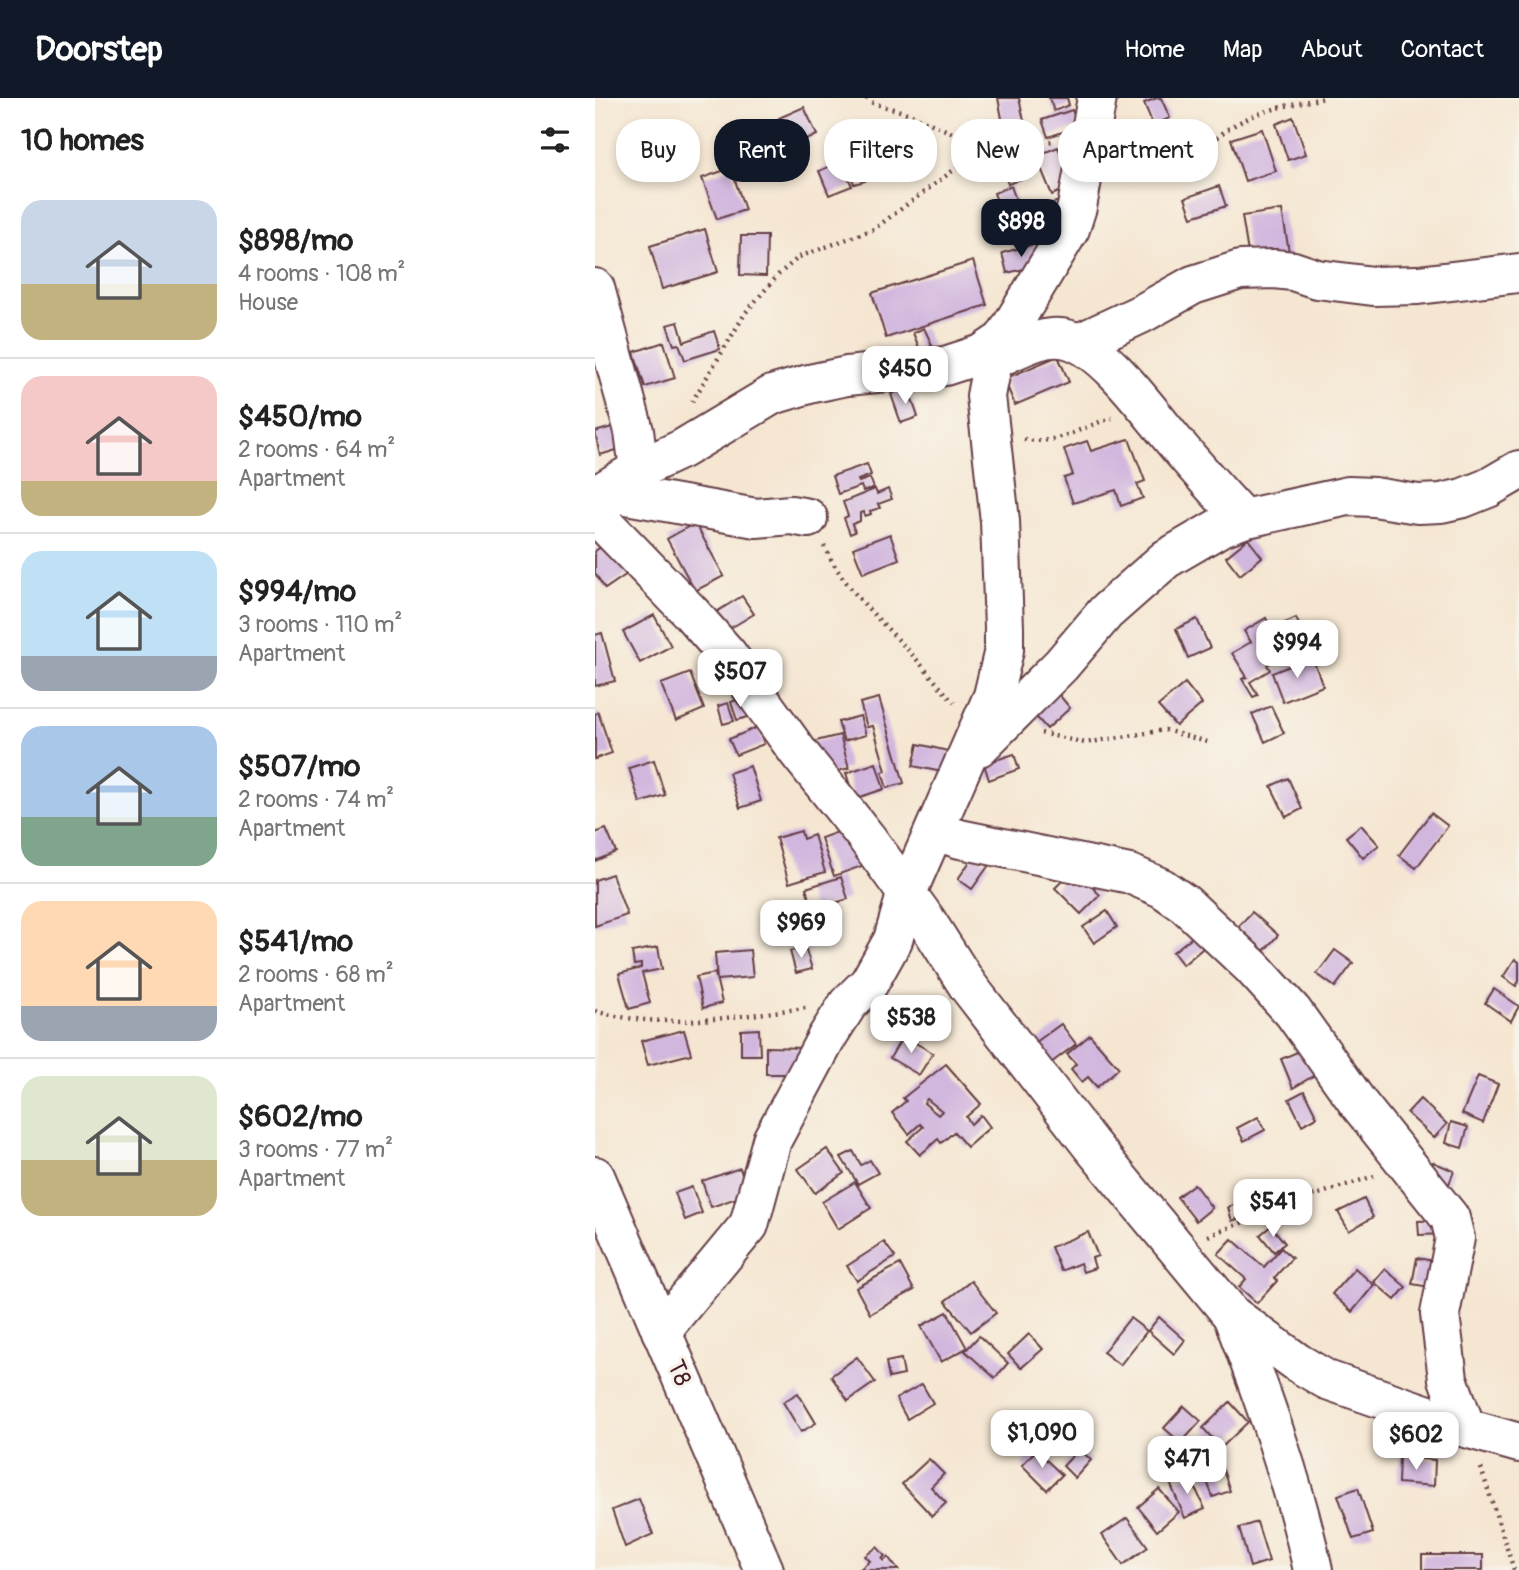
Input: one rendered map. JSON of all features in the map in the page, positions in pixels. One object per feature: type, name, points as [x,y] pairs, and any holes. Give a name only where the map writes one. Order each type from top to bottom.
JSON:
[{"type":"street","points":[[1093,119],[1097,98]]},
{"type":"street","points":[[988,727],[1004,650],[1004,628],[999,509],[986,396],[999,350],[1070,229],[1081,182]]},
{"type":"street","points":[[598,500],[639,469],[682,449],[772,395],[847,376],[945,366],[1030,343],[1067,341],[1143,313],[1193,285],[1240,270],[1293,271],[1317,279],[1373,286],[1418,285],[1519,273]]},
{"type":"street","points":[[1041,275],[1067,341],[1096,354],[1122,379],[1243,519]]},
{"type":"street","points":[[595,288],[634,431],[639,469]]},
{"type":"street","points":[[661,1331],[749,1225],[772,1140],[827,1037],[848,1004],[869,983],[893,940],[906,895],[965,761],[988,727],[1061,665],[1105,612],[1191,542],[1243,519],[1348,496],[1418,504],[1441,503],[1488,488],[1519,470]]},
{"type":"street","points":[[598,500],[756,517],[791,515],[808,518]]},
{"type":"street","points":[[598,500],[649,568],[728,654],[798,752],[866,838],[933,930],[968,986],[1091,1145],[1232,1315],[1298,1363],[1327,1380],[1466,1428],[1519,1443]]},
{"type":"street","points":[[935,831],[960,839],[1130,874],[1162,888],[1185,904],[1252,967],[1293,1012],[1358,1103],[1450,1217],[1455,1238],[1440,1314],[1448,1379],[1466,1428]]},
{"type":"street","name":"T8","points":[[595,1177],[764,1570]]},
{"type":"street","points":[[1232,1315],[1266,1402],[1300,1509],[1313,1570]]},
{"type":"path","points":[[866,98],[951,132]]},
{"type":"path","points":[[1218,136],[1234,125],[1273,109],[1325,98]]},
{"type":"path","points":[[687,411],[746,312],[788,266],[813,250],[874,229],[951,173]]},
{"type":"path","points":[[990,427],[1028,440],[1049,441],[1101,421],[1149,411]]},
{"type":"path","points":[[808,518],[845,582],[860,602],[954,702],[988,727],[1020,730],[1085,743],[1165,730],[1211,743]]},
{"type":"path","points":[[595,1011],[673,1022],[848,1004]]},
{"type":"path","points":[[1179,1251],[1232,1225],[1349,1183],[1408,1166]]},
{"type":"path","points":[[1466,1428],[1495,1507],[1514,1570]]},
{"type":"building","points":[[998,98],[1019,98],[1024,119],[1002,119]]},
{"type":"building","points":[[1049,98],[1067,98],[1069,105],[1054,111]]},
{"type":"building","points":[[1161,98],[1170,118],[1151,119],[1144,103]]},
{"type":"building","points":[[804,107],[810,119],[779,119]]},
{"type":"building","points":[[1072,110],[1075,119],[1058,119],[1058,134],[1048,137],[1044,119]]},
{"type":"building","points":[[1293,117],[1306,154],[1288,160],[1276,124]]},
{"type":"building","points":[[810,120],[817,135],[810,138]]},
{"type":"building","points":[[1262,129],[1276,171],[1245,181],[1231,139]]},
{"type":"building","points":[[1058,147],[1058,182],[1072,182],[1074,186],[1052,195],[1044,176],[1044,153]]},
{"type":"building","points":[[824,169],[824,182],[850,182],[852,186],[829,195],[819,171]]},
{"type":"building","points":[[714,174],[714,182],[736,182],[745,210],[717,219],[702,178]]},
{"type":"building","points":[[1011,186],[1021,214],[1004,220],[994,193]]},
{"type":"building","points":[[1219,186],[1226,206],[1192,217],[1185,198]]},
{"type":"building","points":[[1059,201],[1066,224],[1030,236],[1023,212]]},
{"type":"building","points":[[1282,210],[1290,258],[1250,265],[1242,216]]},
{"type":"building","points":[[705,229],[718,272],[662,289],[650,246]]},
{"type":"building","points":[[741,236],[767,236],[766,276],[740,275]]},
{"type":"building","points":[[1035,244],[1041,265],[1007,273],[1002,253]]},
{"type":"building","points":[[973,261],[987,305],[886,338],[872,293]]},
{"type":"building","points":[[678,322],[684,342],[714,331],[720,349],[685,360],[679,344],[674,345],[667,325]]},
{"type":"building","points":[[924,328],[932,345],[920,350],[913,333]]},
{"type":"building","points":[[664,342],[675,378],[645,387],[634,352]]},
{"type":"building","points":[[1058,356],[1069,382],[1015,405],[1004,379]]},
{"type":"building","points":[[908,388],[918,417],[901,423],[891,394]]},
{"type":"building","points":[[619,425],[626,447],[600,455],[595,432]]},
{"type":"building","points":[[1129,439],[1145,481],[1137,484],[1143,498],[1121,506],[1116,490],[1073,503],[1064,478],[1073,475],[1064,449],[1087,441],[1091,451]]},
{"type":"building","points":[[867,464],[871,475],[858,480],[859,482],[870,478],[874,488],[863,491],[861,486],[838,494],[832,476]]},
{"type":"building","points":[[875,489],[877,494],[888,489],[892,499],[878,504],[880,508],[870,511],[871,514],[865,516],[864,512],[860,513],[860,521],[852,524],[855,532],[850,534],[844,518],[848,516],[843,502]]},
{"type":"building","points":[[695,523],[724,576],[695,591],[667,539]]},
{"type":"building","points":[[890,534],[899,559],[863,573],[853,548]]},
{"type":"building","points":[[1248,539],[1262,557],[1240,575],[1226,557]]},
{"type":"building","points":[[607,543],[627,574],[605,589],[595,573],[595,551]]},
{"type":"building","points":[[742,596],[754,614],[724,632],[713,614]]},
{"type":"building","points":[[654,615],[671,646],[640,663],[623,632]]},
{"type":"building","points":[[1266,618],[1274,633],[1269,635],[1282,656],[1267,665],[1270,670],[1250,682],[1258,695],[1253,697],[1242,679],[1247,677],[1232,653],[1251,642],[1244,631]]},
{"type":"building","points":[[1296,618],[1310,649],[1288,659],[1274,628]]},
{"type":"building","points":[[1197,619],[1210,648],[1188,658],[1176,629]]},
{"type":"building","points":[[602,633],[615,681],[595,686],[595,635]]},
{"type":"building","points":[[1312,657],[1323,686],[1283,702],[1272,673]]},
{"type":"building","points":[[690,673],[704,709],[676,721],[661,684]]},
{"type":"building","points":[[1185,683],[1202,704],[1176,726],[1158,706]]},
{"type":"building","points":[[1056,691],[1070,708],[1047,729],[1032,712]]},
{"type":"building","points":[[742,698],[748,717],[737,720],[731,702]]},
{"type":"building","points":[[879,698],[904,783],[887,788],[882,772],[886,771],[873,726],[867,727],[860,703]]},
{"type":"building","points":[[728,703],[734,721],[723,724],[718,706]]},
{"type":"building","points":[[1271,706],[1284,733],[1265,742],[1252,714]]},
{"type":"building","points":[[598,712],[612,753],[595,759],[595,714]]},
{"type":"building","points":[[860,716],[866,735],[844,741],[838,722]]},
{"type":"building","points":[[758,727],[764,744],[736,755],[729,739]]},
{"type":"building","points":[[840,735],[849,768],[821,776],[812,742]]},
{"type":"building","points":[[918,744],[952,752],[947,773],[913,766]]},
{"type":"building","points":[[1014,754],[1019,769],[989,780],[984,764]]},
{"type":"building","points":[[654,760],[665,795],[640,803],[629,768]]},
{"type":"building","points":[[876,763],[884,789],[854,799],[846,773]]},
{"type":"building","points":[[750,766],[761,801],[740,808],[729,773]]},
{"type":"building","points":[[1288,778],[1302,809],[1286,817],[1271,786]]},
{"type":"building","points":[[1431,813],[1448,826],[1416,868],[1399,855]]},
{"type":"building","points":[[1361,825],[1379,845],[1363,858],[1346,837]]},
{"type":"building","points":[[849,828],[862,866],[834,876],[821,838]]},
{"type":"building","points":[[606,829],[616,852],[595,861],[595,833]]},
{"type":"building","points":[[801,831],[803,839],[814,835],[825,872],[789,883],[776,838]]},
{"type":"building","points":[[975,854],[989,865],[972,889],[958,879]]},
{"type":"building","points":[[1074,869],[1100,895],[1081,914],[1055,888]]},
{"type":"building","points":[[612,874],[627,915],[595,926],[595,880]]},
{"type":"building","points":[[841,877],[848,899],[813,910],[806,888]]},
{"type":"building","points":[[1107,911],[1117,927],[1094,943],[1083,927]]},
{"type":"building","points":[[1252,912],[1278,935],[1264,951],[1238,927]]},
{"type":"building","points":[[1200,931],[1209,943],[1183,965],[1173,952]]},
{"type":"building","points":[[658,947],[662,969],[642,973],[650,1003],[629,1009],[619,974],[641,968],[641,964],[634,965],[632,952]]},
{"type":"building","points":[[805,947],[812,969],[796,973],[790,951]]},
{"type":"building","points":[[750,950],[753,977],[717,980],[715,953]]},
{"type":"building","points":[[1335,950],[1353,963],[1335,987],[1317,974]]},
{"type":"building","points":[[1515,959],[1519,962],[1519,981],[1516,986],[1503,977]]},
{"type":"building","points":[[715,973],[722,1003],[703,1008],[696,977]]},
{"type":"building","points":[[1494,989],[1519,1006],[1511,1021],[1485,1003]]},
{"type":"building","points":[[1061,1024],[1076,1044],[1047,1066],[1032,1045]]},
{"type":"building","points":[[759,1029],[760,1055],[741,1055],[741,1030]]},
{"type":"building","points":[[684,1030],[691,1054],[648,1065],[641,1041]]},
{"type":"building","points":[[1090,1035],[1119,1068],[1097,1087],[1088,1077],[1082,1082],[1071,1069],[1076,1064],[1067,1054]]},
{"type":"building","points":[[903,1036],[933,1053],[919,1075],[890,1058]]},
{"type":"building","points":[[1311,1046],[1321,1071],[1293,1088],[1281,1059]]},
{"type":"building","points":[[766,1047],[805,1048],[805,1074],[766,1074]]},
{"type":"building","points":[[946,1064],[981,1104],[966,1117],[971,1124],[981,1115],[990,1127],[967,1147],[954,1132],[941,1143],[938,1139],[920,1155],[907,1141],[923,1127],[920,1124],[909,1134],[892,1113],[906,1101],[903,1098]],"holes":[[[927,1099],[942,1111],[938,1115],[924,1103]]]},
{"type":"building","points":[[1478,1076],[1498,1084],[1483,1123],[1462,1114]]},
{"type":"building","points":[[1304,1091],[1317,1117],[1302,1125],[1289,1099]]},
{"type":"building","points":[[1420,1099],[1447,1124],[1434,1138],[1407,1113]]},
{"type":"building","points":[[1258,1117],[1265,1130],[1244,1141],[1237,1128]]},
{"type":"building","points":[[1451,1122],[1468,1127],[1462,1148],[1446,1143]]},
{"type":"building","points":[[827,1149],[844,1173],[815,1193],[798,1169]]},
{"type":"building","points":[[853,1151],[861,1165],[870,1160],[878,1173],[858,1184],[841,1157]]},
{"type":"building","points":[[1433,1162],[1454,1171],[1449,1184],[1428,1176]]},
{"type":"building","points":[[740,1168],[748,1194],[711,1207],[702,1181]]},
{"type":"building","points":[[855,1182],[871,1208],[838,1229],[822,1202]]},
{"type":"building","points":[[1194,1184],[1212,1208],[1196,1221],[1177,1197]]},
{"type":"building","points":[[692,1187],[702,1213],[685,1220],[675,1193]]},
{"type":"building","points":[[1249,1199],[1254,1213],[1232,1221],[1228,1207]]},
{"type":"building","points":[[1364,1199],[1373,1217],[1349,1231],[1338,1212]]},
{"type":"building","points":[[1445,1220],[1446,1234],[1419,1235],[1418,1221]]},
{"type":"building","points":[[1271,1226],[1285,1243],[1274,1252],[1260,1235]]},
{"type":"building","points":[[1088,1232],[1098,1256],[1092,1258],[1095,1268],[1083,1272],[1080,1263],[1061,1271],[1051,1247]]},
{"type":"building","points":[[1232,1239],[1264,1267],[1281,1248],[1292,1258],[1274,1278],[1277,1281],[1257,1303],[1239,1287],[1246,1279],[1218,1254]]},
{"type":"building","points":[[884,1242],[895,1257],[857,1281],[847,1266]]},
{"type":"building","points":[[1417,1258],[1440,1262],[1436,1288],[1412,1284]]},
{"type":"building","points":[[900,1264],[914,1290],[870,1314],[856,1288]]},
{"type":"building","points":[[1355,1268],[1374,1285],[1352,1312],[1332,1294]]},
{"type":"building","points":[[1385,1269],[1406,1287],[1395,1300],[1374,1282]]},
{"type":"building","points":[[971,1281],[996,1313],[971,1332],[945,1301]]},
{"type":"building","points":[[947,1312],[967,1348],[941,1362],[921,1326]]},
{"type":"building","points":[[1159,1317],[1185,1340],[1174,1354],[1148,1331]]},
{"type":"building","points":[[1130,1318],[1147,1331],[1120,1365],[1103,1352]]},
{"type":"building","points":[[1029,1334],[1043,1349],[1021,1368],[1008,1354]]},
{"type":"building","points":[[979,1336],[1008,1363],[995,1378],[965,1351]]},
{"type":"building","points":[[857,1357],[875,1382],[848,1401],[831,1376]]},
{"type":"building","points":[[901,1359],[904,1375],[889,1378],[886,1362]]},
{"type":"building","points":[[922,1384],[933,1403],[907,1419],[896,1399]]},
{"type":"building","points":[[798,1393],[816,1423],[801,1432],[783,1402]]},
{"type":"building","points":[[1230,1402],[1248,1422],[1221,1448],[1203,1428]]},
{"type":"building","points":[[1184,1406],[1201,1421],[1181,1443],[1164,1428]]},
{"type":"building","points":[[1397,1436],[1417,1438],[1417,1446],[1422,1446],[1423,1438],[1440,1439],[1439,1455],[1396,1451]]},
{"type":"building","points":[[1079,1449],[1091,1460],[1075,1478],[1063,1466]]},
{"type":"building","points":[[1036,1450],[1062,1475],[1047,1490],[1022,1465]]},
{"type":"building","points":[[1399,1457],[1435,1460],[1434,1486],[1398,1483]]},
{"type":"building","points":[[929,1459],[944,1474],[931,1487],[946,1503],[932,1516],[902,1484]]},
{"type":"building","points":[[1221,1464],[1230,1491],[1213,1497],[1203,1471]]},
{"type":"building","points":[[1189,1474],[1205,1509],[1185,1518],[1170,1483]]},
{"type":"building","points":[[1358,1488],[1373,1533],[1353,1539],[1338,1495]]},
{"type":"building","points":[[1159,1489],[1179,1512],[1157,1531],[1138,1507]]},
{"type":"building","points":[[639,1499],[653,1534],[625,1547],[612,1510]]},
{"type":"building","points":[[1127,1518],[1148,1547],[1123,1565],[1102,1535]]},
{"type":"building","points":[[1257,1522],[1269,1561],[1250,1567],[1239,1528]]},
{"type":"building","points":[[877,1547],[885,1556],[882,1559],[884,1561],[888,1557],[898,1570],[859,1570],[870,1561],[865,1556]]},
{"type":"building","points":[[1422,1555],[1483,1555],[1483,1570],[1422,1570]]}]
